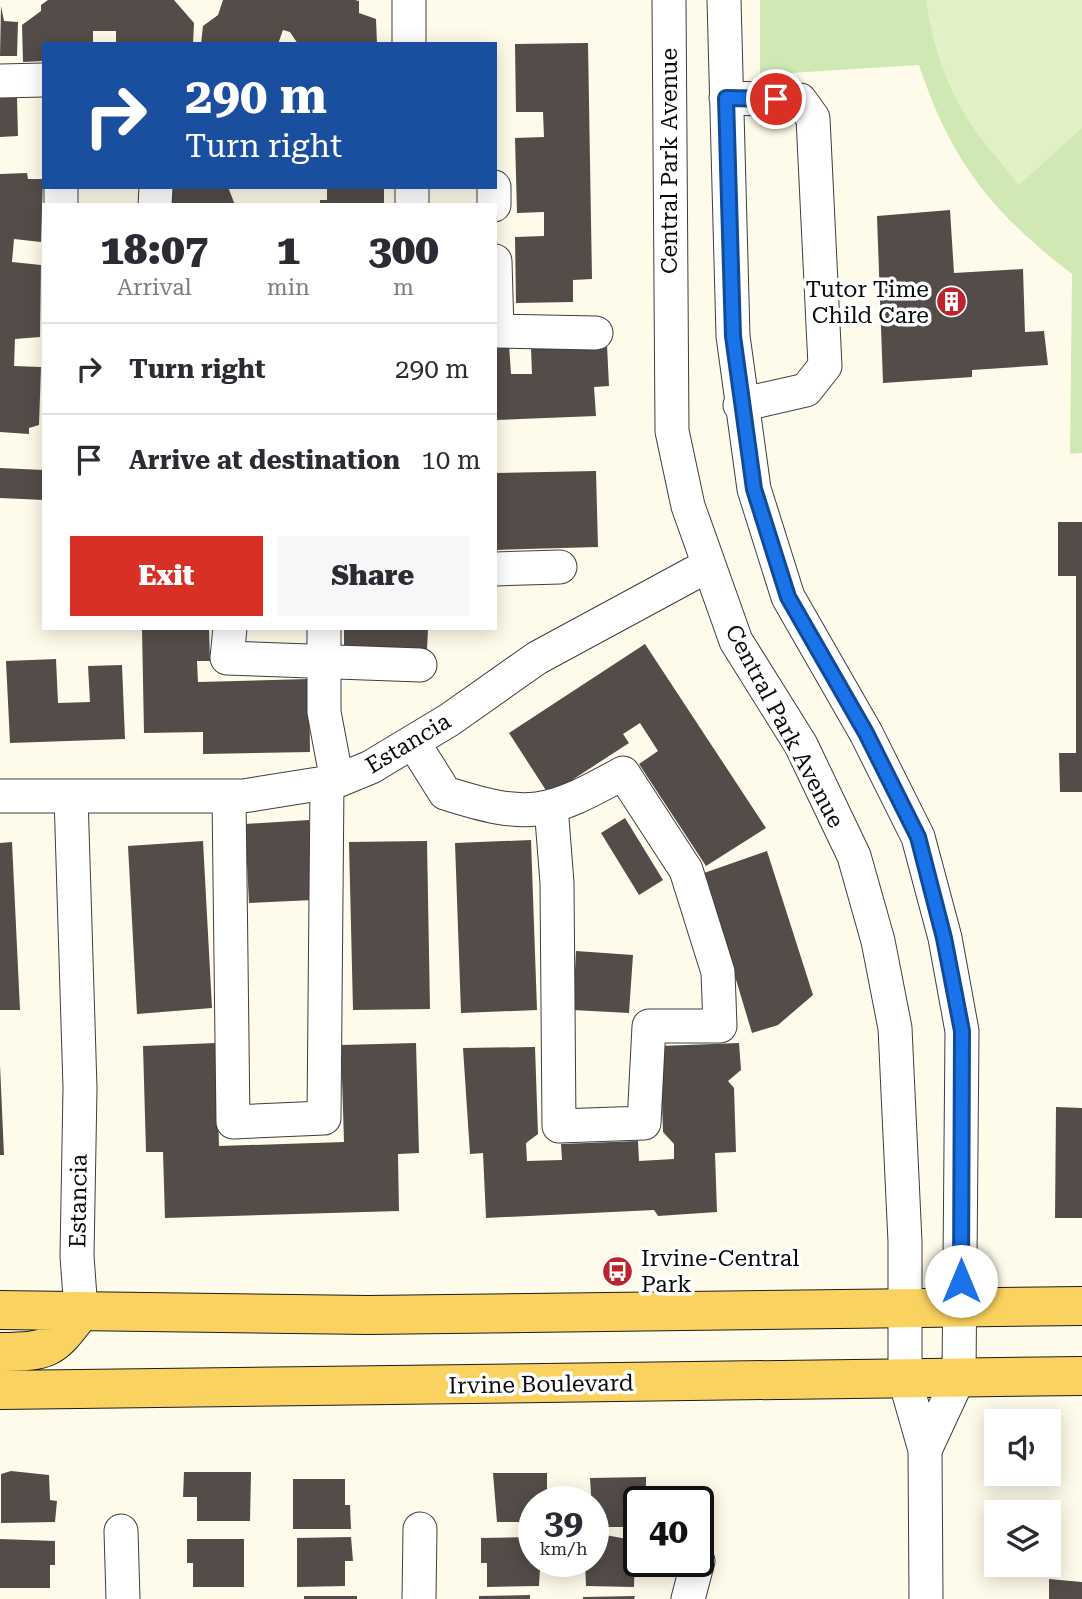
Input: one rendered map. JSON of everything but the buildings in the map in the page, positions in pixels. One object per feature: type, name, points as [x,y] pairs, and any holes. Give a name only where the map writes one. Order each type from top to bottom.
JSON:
[{"type":"main road","points":[[0,1310],[368,1315],[1082,1306]]},
{"type":"main road","points":[[0,1352],[40,1351],[58,1342],[81,1311]]},
{"type":"main road","name":"Irvine Boulevard","points":[[0,1390],[1082,1376]]},
{"type":"street","points":[[409,0],[409,42]]},
{"type":"street","name":"Central Park Avenue","points":[[669,0],[672,431],[688,506],[707,566],[736,641],[801,745],[854,856],[878,941],[895,1028],[905,1242],[905,1380],[926,1450],[926,1599]]},
{"type":"street","points":[[712,0],[724,0]]},
{"type":"street","name":"Central Park Avenue","points":[[724,0],[733,336],[740,405],[754,489],[788,597],[866,733],[918,837],[944,938],[962,1031],[961,1307],[958,1377],[926,1450]]},
{"type":"street","points":[[0,81],[42,80]]},
{"type":"street","points":[[726,98],[800,100],[814,118],[825,366],[806,390],[740,405]]},
{"type":"street","points":[[497,331],[596,334]]},
{"type":"street","name":"Estancia","points":[[0,796],[229,796],[332,782],[371,767],[413,742],[537,658],[707,566]]},
{"type":"street","points":[[497,569],[560,567]]},
{"type":"street","points":[[230,630],[227,658],[420,664]]},
{"type":"street","points":[[229,796],[233,1122],[324,1118],[332,782],[324,712],[324,630]]},
{"type":"street","points":[[413,742],[446,793],[494,809],[522,813],[574,800],[624,773],[686,870],[718,972],[720,1026],[649,1026],[644,1123],[559,1126],[557,883],[551,806]]},
{"type":"street","name":"Estancia","points":[[72,796],[80,1088],[77,1256],[81,1311]]},
{"type":"street","points":[[419,1599],[420,1528]]},
{"type":"street","points":[[121,1531],[123,1599]]},
{"type":"street","points":[[688,1599],[694,1577]]},
{"type":"green space","points":[[760,0],[1082,0],[1082,453],[1070,454],[1072,274],[1018,229],[977,182],[945,129],[919,65],[760,75]]},
{"type":"green space","points":[[926,0],[1082,0],[1082,128],[1019,185],[977,134],[955,97],[937,50]]},
{"type":"place","name":"Tutor Time Child Care","points":[[952,302]]},
{"type":"place","name":"Irvine-Central Park","points":[[618,1271]]},
{"type":"route","points":[[776,99],[726,98],[733,336],[741,413],[754,489],[788,597],[866,733],[918,837],[944,938],[962,1031],[961,1281]]}]
